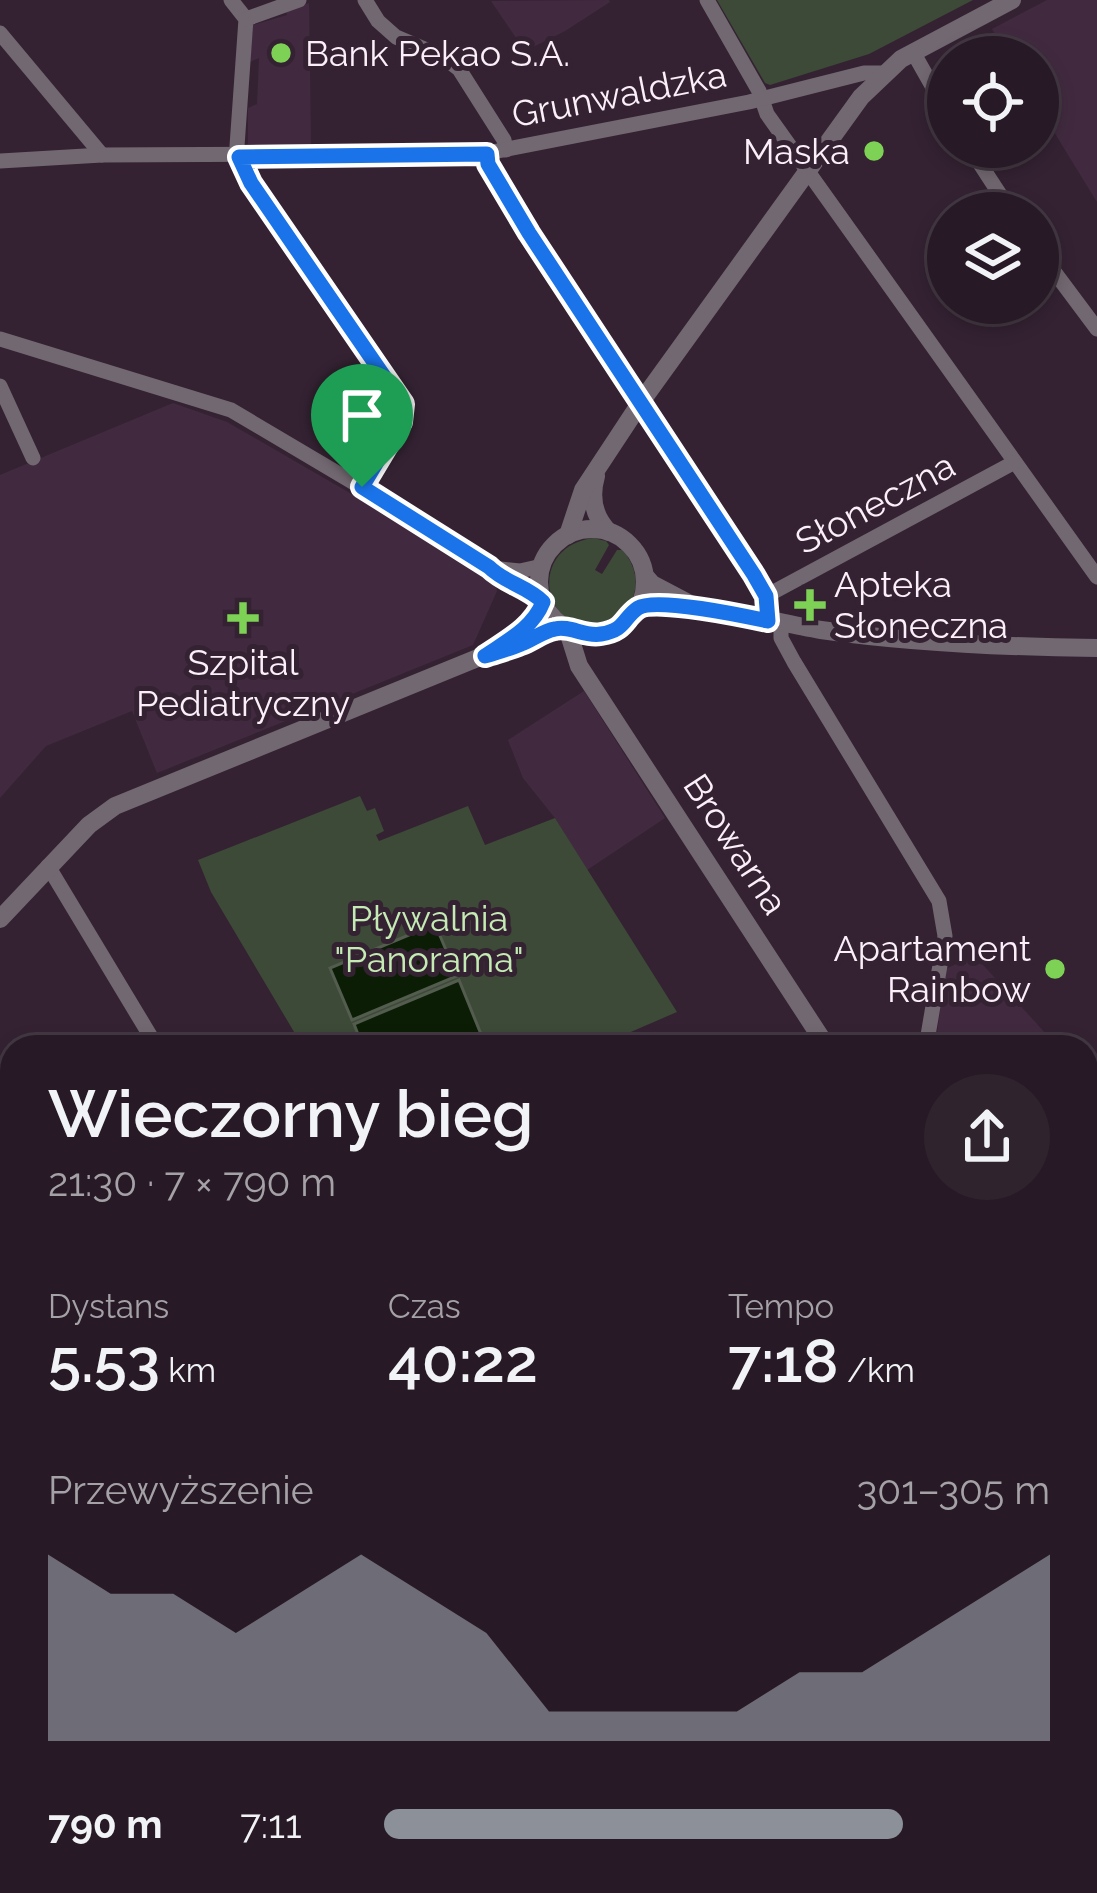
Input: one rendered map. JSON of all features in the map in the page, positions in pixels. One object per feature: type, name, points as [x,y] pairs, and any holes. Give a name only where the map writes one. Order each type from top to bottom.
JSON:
[{"type":"street","points":[[231,0],[246,19],[239,157],[251,183],[403,404],[401,422],[362,487]]},
{"type":"street","points":[[246,19],[299,0]]},
{"type":"street","points":[[365,0],[396,37],[458,69],[506,150]]},
{"type":"street","points":[[706,0],[740,56],[764,110],[1097,577]]},
{"type":"street","name":"Grunwaldzka","points":[[0,161],[102,155],[487,154],[761,99],[864,73],[885,73],[913,52],[1012,0]]},
{"type":"street","points":[[0,33],[102,155]]},
{"type":"street","points":[[913,52],[927,75]]},
{"type":"street","points":[[568,535],[583,490],[640,402],[848,113],[885,73]]},
{"type":"street","points":[[487,154],[488,164],[529,233],[766,596],[794,662],[939,901],[945,936],[928,1035]]},
{"type":"street","points":[[1059,278],[1097,328]]},
{"type":"street","points":[[0,339],[231,410],[362,487],[502,579],[533,592],[557,622],[589,635],[627,622],[644,593],[645,576],[634,549],[599,522],[594,485],[598,469]]},
{"type":"street","points":[[0,386],[33,458]]},
{"type":"street","name":"Słoneczna","points":[[766,596],[1013,463]]},
{"type":"street","points":[[485,656],[540,612],[542,566],[554,546],[568,535],[587,530],[609,532]]},
{"type":"street","points":[[489,567],[520,571],[542,566]]},
{"type":"street","points":[[645,576],[694,607]]},
{"type":"street","points":[[638,608],[694,607],[956,645],[1097,648]]},
{"type":"street","points":[[0,919],[89,825],[116,806],[485,656],[567,628]]},
{"type":"street","name":"Browarna","points":[[567,628],[579,665],[819,1035]]},
{"type":"street","points":[[590,678],[589,662],[600,634]]},
{"type":"street","points":[[48,866],[150,1035]]},
{"type":"shaded area","points":[[609,0],[565,31],[525,51],[491,1]]},
{"type":"shaded area","points":[[1047,0],[1097,0],[1097,202],[1059,140],[1059,36],[996,36],[992,29]]},
{"type":"shaded area","points":[[309,3],[311,144],[248,144],[248,108],[257,104],[259,58],[250,62],[253,25]]},
{"type":"shaded area","name":"Szpital Pediatryczny","points":[[173,403],[227,422],[355,496],[497,591],[473,645],[157,773],[132,711],[46,746],[0,798],[0,475]]},
{"type":"shaded area","points":[[584,691],[665,818],[587,870],[523,778],[508,740]]},
{"type":"shaded area","points":[[435,924],[457,976],[352,1020],[330,968]]},
{"type":"shaded area","points":[[974,955],[1047,1035],[937,1035],[946,969]]},
{"type":"shaded area","points":[[459,980],[481,1035],[358,1035],[354,1024]]},
{"type":"green space","points":[[717,0],[973,0],[869,54],[770,85]]},
{"type":"green space","points":[[593,538],[609,545],[595,570],[602,574],[617,550],[623,550],[636,582],[624,611],[600,625],[580,624],[565,616],[554,604],[550,588],[558,557],[572,545]]},
{"type":"green space","name":"Pływalnia \"Panorama\"","points":[[360,796],[367,811],[375,808],[384,831],[376,835],[379,841],[468,806],[485,845],[555,818],[677,1012],[624,1035],[296,1035],[211,892],[198,860]]},
{"type":"place","name":"Bank Pekao S.A.","points":[[281,53]]},
{"type":"place","name":"Maska","points":[[874,151]]},
{"type":"place","name":"Apteka Słoneczna","points":[[810,605]]},
{"type":"place","name":"Szpital Pediatryczny","points":[[243,618]]},
{"type":"place","name":"Apartament Rainbow","points":[[1055,969]]},
{"type":"route","points":[[487,154],[488,164],[529,233],[754,575],[766,596],[768,621],[694,607],[647,606],[638,608],[614,631],[589,635],[554,629],[485,656],[529,624],[543,602],[362,487],[404,416],[403,404],[251,183],[239,157],[487,154]]}]
